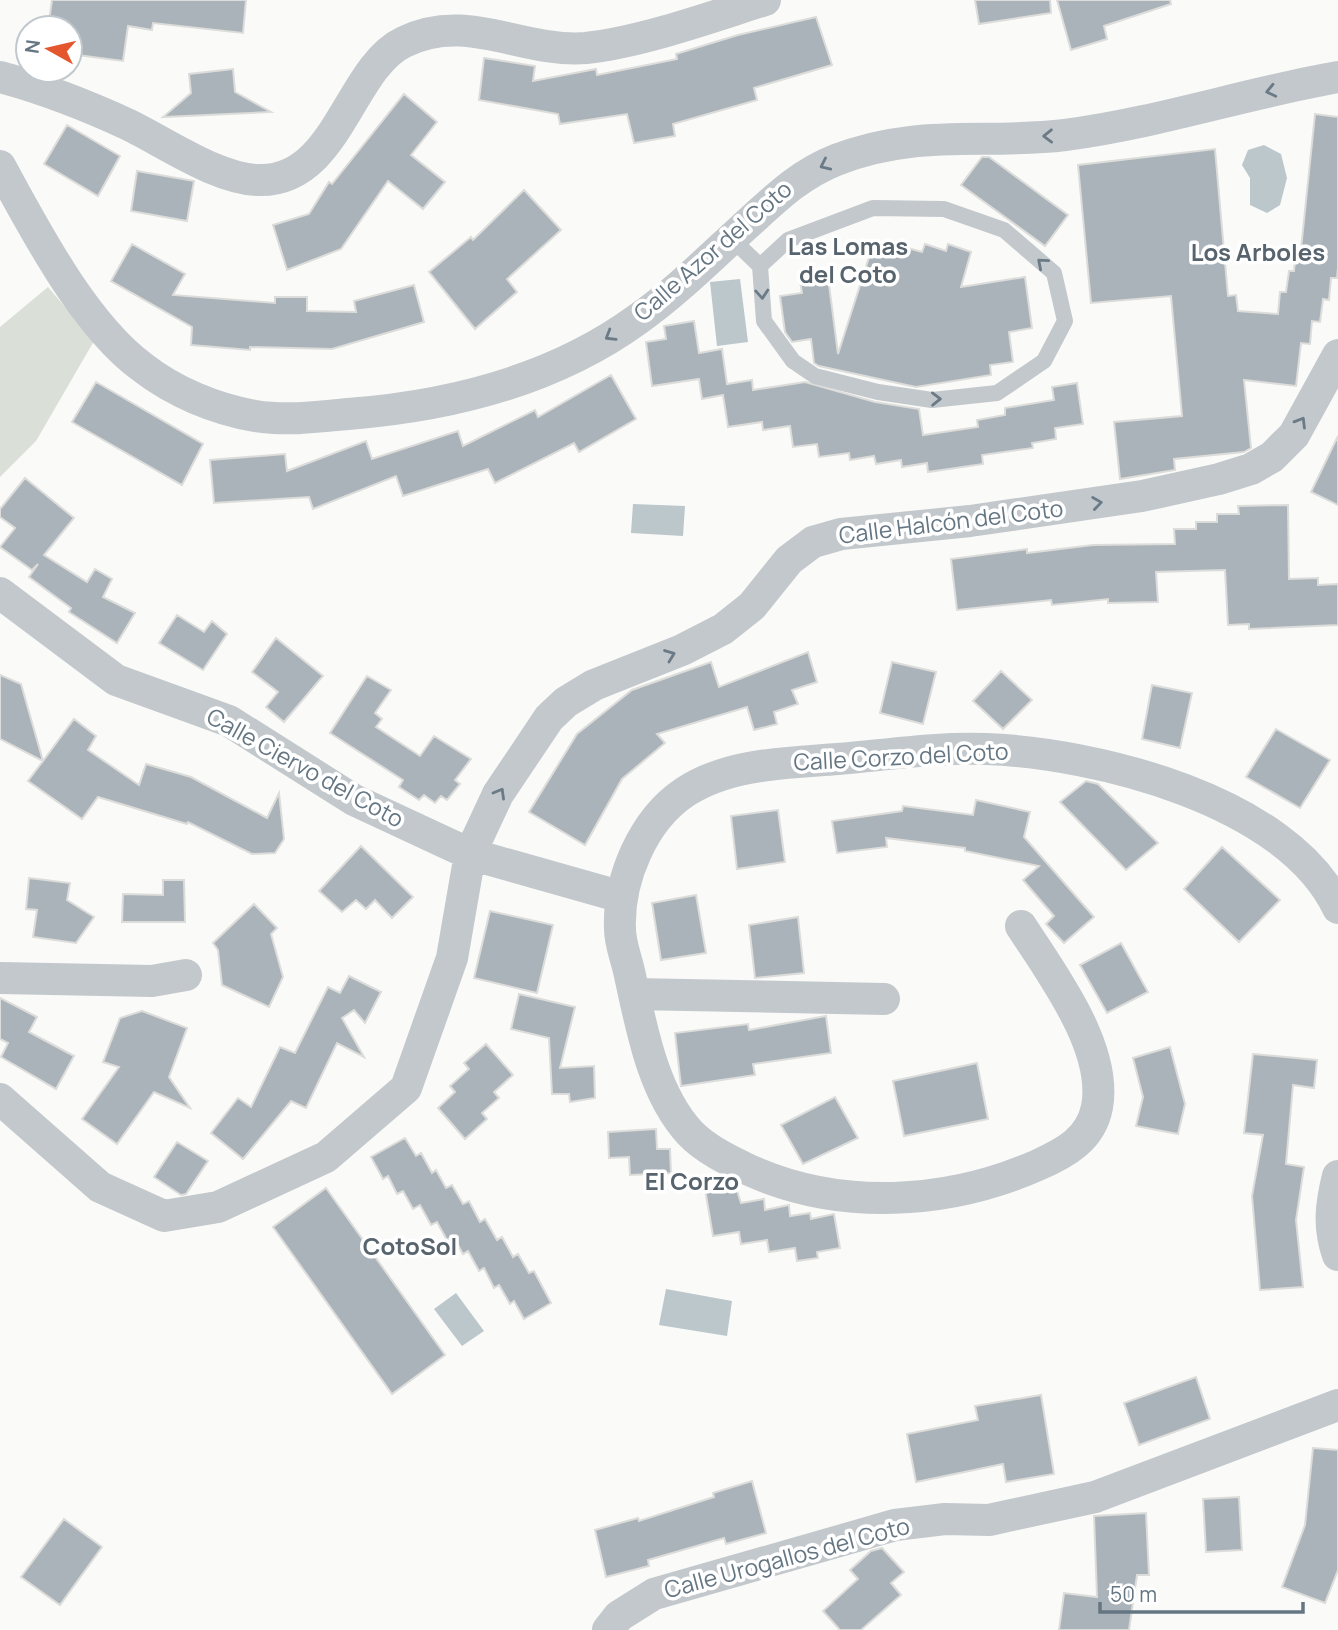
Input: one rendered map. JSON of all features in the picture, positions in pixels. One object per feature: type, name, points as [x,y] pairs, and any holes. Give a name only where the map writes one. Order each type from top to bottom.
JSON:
[{"type":"street","points":[[0,78],[88,106],[233,176],[259,180],[283,178],[319,152],[376,68],[398,45],[422,33],[445,29],[583,48],[610,44],[765,0]]},
{"type":"street","name":"Calle Azor del Coto","points":[[0,166],[37,233],[112,339],[139,365],[173,389],[256,416],[309,417],[454,401],[523,382],[639,319],[797,178],[834,160],[881,144],[921,138],[1061,135],[1103,129],[1338,77]]},
{"type":"street","name":"Calle Halcón del Coto","points":[[0,1099],[100,1187],[164,1216],[218,1207],[326,1157],[406,1088],[452,958],[470,854],[498,794],[549,718],[566,702],[594,685],[682,650],[723,629],[752,606],[789,560],[813,542],[841,534],[970,521],[1142,496],[1251,469],[1272,457],[1294,435],[1338,355]]},
{"type":"street","name":"Calle Ciervo del Coto","points":[[0,593],[116,680],[229,721],[354,800],[470,854],[622,897]]},
{"type":"street","name":"Calle Corzo del Coto","points":[[1021,926],[1054,978],[1094,1055],[1100,1083],[1097,1112],[1083,1137],[1066,1152],[981,1186],[930,1196],[887,1199],[821,1192],[776,1182],[732,1162],[692,1136],[667,1101],[634,994],[620,930],[622,897],[632,859],[656,820],[685,792],[728,773],[769,765],[981,748],[1045,753],[1104,764],[1176,786],[1250,821],[1295,853],[1330,892],[1338,908]]},
{"type":"street","points":[[0,978],[152,982],[186,975]]},
{"type":"street","points":[[634,994],[884,999]]},
{"type":"street","points":[[1338,1176],[1330,1209],[1332,1238],[1338,1255]]},
{"type":"street","name":"Calle Urogallos del Coto","points":[[608,1630],[619,1616],[654,1594],[895,1525],[945,1519],[989,1520],[1095,1497],[1338,1405]]},
{"type":"lane","points":[[732,238],[761,266],[764,321],[793,361],[815,376],[878,392],[932,400],[997,393],[1044,361],[1065,321],[1054,273],[1004,230],[944,209],[873,208],[788,240],[761,266]]},
{"type":"shaded area","points":[[1264,145],[1281,154],[1287,178],[1280,205],[1267,213],[1250,205],[1250,178],[1242,165],[1248,150]]},
{"type":"shaded area","points":[[740,279],[748,342],[717,346],[710,282]]},
{"type":"shaded area","points":[[48,287],[94,341],[36,441],[0,477],[0,327]]},
{"type":"shaded area","points":[[633,504],[685,506],[683,536],[631,533]]},
{"type":"shaded area","points":[[666,1289],[732,1301],[727,1336],[659,1325]]},
{"type":"shaded area","points":[[456,1293],[484,1331],[462,1346],[434,1309]]},
{"type":"building","points":[[52,0],[246,0],[243,33],[153,23],[152,30],[128,26],[123,61],[84,56],[84,14],[50,14]]},
{"type":"building","points":[[975,0],[1050,0],[1051,13],[979,24]]},
{"type":"building","points":[[1057,0],[1170,0],[1171,4],[1104,26],[1107,39],[1071,50]]},
{"type":"building","points":[[816,17],[832,65],[754,88],[757,100],[673,124],[675,136],[634,143],[627,114],[560,124],[558,114],[479,100],[484,58],[535,66],[533,81],[596,69],[597,75],[677,59],[676,54],[738,35]]},
{"type":"building","points":[[233,69],[235,92],[271,112],[163,117],[191,93],[189,74]]},
{"type":"building","points":[[404,94],[437,122],[411,155],[445,182],[423,209],[388,181],[341,249],[287,270],[273,225],[309,214],[329,182],[332,184]]},
{"type":"building","points":[[1315,114],[1338,117],[1338,267],[1337,278],[1331,278],[1329,300],[1323,299],[1320,322],[1312,321],[1310,344],[1301,343],[1296,386],[1244,380],[1251,448],[1244,452],[1174,459],[1175,470],[1120,479],[1114,422],[1182,416],[1171,296],[1091,303],[1078,165],[1215,149],[1228,296],[1236,295],[1238,311],[1278,314],[1280,292],[1286,292],[1289,271],[1294,271],[1296,248],[1301,249]]},
{"type":"building","points":[[67,125],[120,156],[98,196],[44,164]]},
{"type":"building","points":[[982,157],[989,157],[1068,215],[1045,246],[961,185]]},
{"type":"building","points":[[137,171],[194,181],[187,221],[131,211]]},
{"type":"building","points":[[524,190],[561,230],[507,279],[517,292],[475,329],[429,272],[471,237],[473,240]]},
{"type":"building","points":[[132,244],[185,274],[173,295],[275,303],[275,297],[307,297],[307,311],[356,312],[354,301],[414,285],[424,322],[332,349],[250,347],[250,350],[191,345],[192,327],[111,281]]},
{"type":"building","points":[[925,244],[946,251],[948,244],[971,252],[961,287],[1025,277],[1032,328],[1009,332],[1013,362],[990,365],[991,375],[916,387],[819,366],[814,363],[811,339],[792,342],[785,332],[780,296],[802,293],[800,281],[828,277],[838,354],[872,248],[898,256],[901,246],[922,252]]},
{"type":"building","points":[[694,321],[699,353],[722,349],[727,384],[752,380],[753,390],[805,382],[875,402],[919,409],[923,435],[978,427],[977,420],[1005,415],[1005,408],[1054,400],[1052,387],[1077,383],[1083,424],[1055,428],[1056,439],[1032,443],[1033,448],[982,455],[983,464],[928,472],[927,463],[902,467],[901,460],[876,464],[874,456],[850,460],[849,453],[819,457],[817,444],[793,447],[790,426],[763,430],[762,422],[728,427],[723,395],[702,399],[699,379],[652,386],[646,342],[666,339],[664,326]]},
{"type":"building","points":[[611,375],[636,419],[579,452],[574,443],[495,483],[488,469],[403,496],[396,476],[313,509],[309,497],[214,503],[210,460],[285,454],[287,471],[366,441],[372,459],[458,431],[463,446],[535,410],[538,417]]},
{"type":"building","points":[[96,382],[203,444],[182,485],[72,422]]},
{"type":"building","points":[[1338,436],[1338,505],[1311,492]]},
{"type":"building","points":[[25,478],[74,518],[44,555],[87,582],[95,569],[112,579],[103,597],[135,613],[117,643],[69,612],[71,608],[29,577],[38,564],[32,570],[0,547],[15,528],[0,517],[0,509]]},
{"type":"building","points":[[1288,505],[1289,579],[1318,578],[1318,585],[1338,584],[1338,625],[1249,629],[1249,624],[1228,625],[1225,570],[1156,572],[1158,602],[1108,603],[1108,599],[1052,605],[1051,600],[957,610],[951,559],[1027,549],[1027,553],[1093,545],[1175,544],[1174,529],[1196,529],[1196,522],[1217,522],[1217,514],[1239,514],[1238,506]]},
{"type":"building","points":[[177,615],[204,632],[212,621],[227,634],[203,670],[159,643]]},
{"type":"building","points":[[276,638],[323,676],[284,722],[266,707],[278,692],[252,672]]},
{"type":"building","points":[[808,652],[817,682],[792,690],[798,704],[774,712],[777,724],[754,730],[747,707],[657,734],[665,743],[622,779],[585,845],[529,812],[577,734],[632,690],[711,662],[719,687]]},
{"type":"building","points":[[892,662],[936,672],[923,724],[880,713]]},
{"type":"building","points":[[1001,671],[1032,700],[1003,729],[973,701]]},
{"type":"building","points":[[0,675],[21,684],[43,761],[0,739]]},
{"type":"building","points":[[367,676],[391,690],[375,713],[382,719],[376,727],[420,756],[434,736],[471,759],[455,780],[460,784],[447,800],[441,796],[435,803],[424,795],[419,800],[399,787],[403,780],[330,733]]},
{"type":"building","points":[[1152,685],[1192,693],[1180,748],[1142,739]]},
{"type":"building","points":[[74,719],[96,736],[88,750],[139,785],[146,764],[191,777],[267,818],[279,793],[284,839],[275,853],[252,854],[188,822],[187,824],[98,797],[82,819],[28,781]]},
{"type":"building","points":[[1276,729],[1330,760],[1300,808],[1246,777]]},
{"type":"building","points":[[1086,781],[1098,784],[1158,843],[1126,870],[1060,802]]},
{"type":"building","points":[[976,800],[1030,812],[1024,837],[1094,917],[1064,943],[1046,924],[1054,916],[1023,880],[1039,866],[965,851],[965,848],[886,838],[887,847],[837,853],[832,821],[902,811],[903,806],[973,815]]},
{"type":"building","points":[[778,810],[785,862],[737,869],[731,816]]},
{"type":"building","points":[[361,846],[413,897],[392,918],[375,900],[366,909],[356,900],[342,912],[319,891]]},
{"type":"building","points":[[1222,847],[1280,900],[1239,942],[1184,889]]},
{"type":"building","points":[[29,878],[70,883],[67,900],[94,917],[76,943],[33,937],[37,910],[26,909]]},
{"type":"building","points":[[163,880],[184,880],[185,922],[122,922],[123,894],[163,895]]},
{"type":"building","points":[[696,895],[706,953],[661,960],[652,903]]},
{"type":"building","points":[[254,904],[277,928],[271,934],[283,977],[269,1007],[222,985],[218,950],[213,943]]},
{"type":"building","points":[[490,911],[553,925],[537,993],[474,978]]},
{"type":"building","points":[[798,917],[804,973],[755,978],[749,925]]},
{"type":"building","points":[[1121,943],[1148,992],[1107,1013],[1080,965]]},
{"type":"building","points":[[349,976],[381,992],[365,1023],[354,1010],[342,1018],[364,1057],[337,1043],[306,1108],[291,1101],[243,1159],[211,1133],[238,1098],[251,1107],[280,1047],[295,1053],[328,987],[340,993]]},
{"type":"building","points":[[519,994],[575,1007],[560,1068],[594,1066],[595,1098],[570,1102],[569,1094],[552,1094],[549,1038],[511,1029]]},
{"type":"building","points":[[0,998],[37,1017],[29,1032],[74,1056],[56,1089],[1,1057],[8,1043],[0,1039]]},
{"type":"building","points":[[142,1011],[187,1028],[169,1077],[190,1108],[154,1092],[117,1144],[82,1119],[119,1067],[103,1062],[120,1018]]},
{"type":"building","points":[[826,1016],[831,1053],[753,1064],[755,1075],[681,1086],[675,1033],[748,1024],[749,1030]]},
{"type":"building","points":[[486,1044],[513,1075],[494,1092],[499,1098],[482,1113],[487,1119],[465,1139],[438,1108],[455,1092],[450,1086],[469,1069],[464,1063]]},
{"type":"building","points":[[1170,1047],[1185,1104],[1178,1134],[1136,1126],[1143,1097],[1133,1058]]},
{"type":"building","points":[[1253,1054],[1317,1060],[1314,1088],[1293,1085],[1286,1164],[1304,1167],[1296,1220],[1303,1287],[1260,1290],[1252,1196],[1263,1135],[1244,1133]]},
{"type":"building","points":[[977,1063],[988,1119],[904,1136],[893,1081]]},
{"type":"building","points":[[835,1097],[858,1138],[803,1164],[781,1125]]},
{"type":"building","points":[[656,1129],[657,1149],[670,1149],[671,1173],[630,1175],[629,1157],[609,1158],[608,1132]]},
{"type":"building","points":[[405,1138],[416,1156],[421,1153],[432,1173],[436,1170],[446,1188],[452,1185],[463,1204],[469,1201],[480,1222],[485,1219],[497,1240],[502,1237],[513,1257],[518,1254],[529,1273],[534,1271],[551,1303],[524,1319],[514,1301],[510,1304],[499,1285],[494,1288],[484,1268],[479,1271],[468,1251],[463,1254],[453,1236],[447,1240],[437,1222],[431,1225],[420,1205],[413,1209],[403,1191],[397,1194],[388,1176],[383,1179],[371,1157]]},
{"type":"building","points":[[177,1142],[208,1161],[186,1194],[181,1195],[154,1177]]},
{"type":"building","points":[[735,1184],[741,1203],[764,1199],[765,1210],[789,1205],[790,1216],[810,1213],[811,1219],[834,1214],[840,1248],[817,1252],[818,1258],[797,1261],[795,1248],[769,1252],[767,1240],[741,1244],[739,1232],[713,1236],[705,1189]]},
{"type":"building","points":[[326,1188],[445,1355],[392,1394],[273,1227]]},
{"type":"building","points":[[1196,1377],[1210,1419],[1139,1445],[1124,1403]]},
{"type":"building","points":[[1041,1395],[1054,1474],[1006,1482],[1003,1464],[916,1482],[907,1434],[978,1420],[975,1406]]},
{"type":"building","points":[[1313,1448],[1338,1450],[1338,1570],[1325,1603],[1282,1587],[1305,1525]]},
{"type":"building","points":[[752,1481],[766,1533],[726,1544],[724,1538],[648,1560],[649,1566],[606,1577],[595,1530],[638,1518],[639,1521],[714,1497],[713,1493]]},
{"type":"building","points":[[1239,1497],[1242,1550],[1206,1552],[1203,1499]]},
{"type":"building","points":[[1146,1513],[1149,1575],[1137,1575],[1129,1630],[1059,1630],[1064,1593],[1097,1597],[1094,1516]]},
{"type":"building","points":[[64,1519],[102,1547],[60,1605],[21,1577]]},
{"type":"building","points":[[882,1548],[904,1572],[891,1583],[901,1595],[861,1630],[840,1630],[823,1611],[858,1579],[850,1570],[871,1551]]},
{"type":"district","name":"Los Arboles","points":[[1258,253]]},
{"type":"district","name":"Las Lomas del Coto","points":[[848,261]]},
{"type":"district","name":"El Corzo","points":[[692,1182]]},
{"type":"district","name":"CotoSol","points":[[410,1247]]}]
